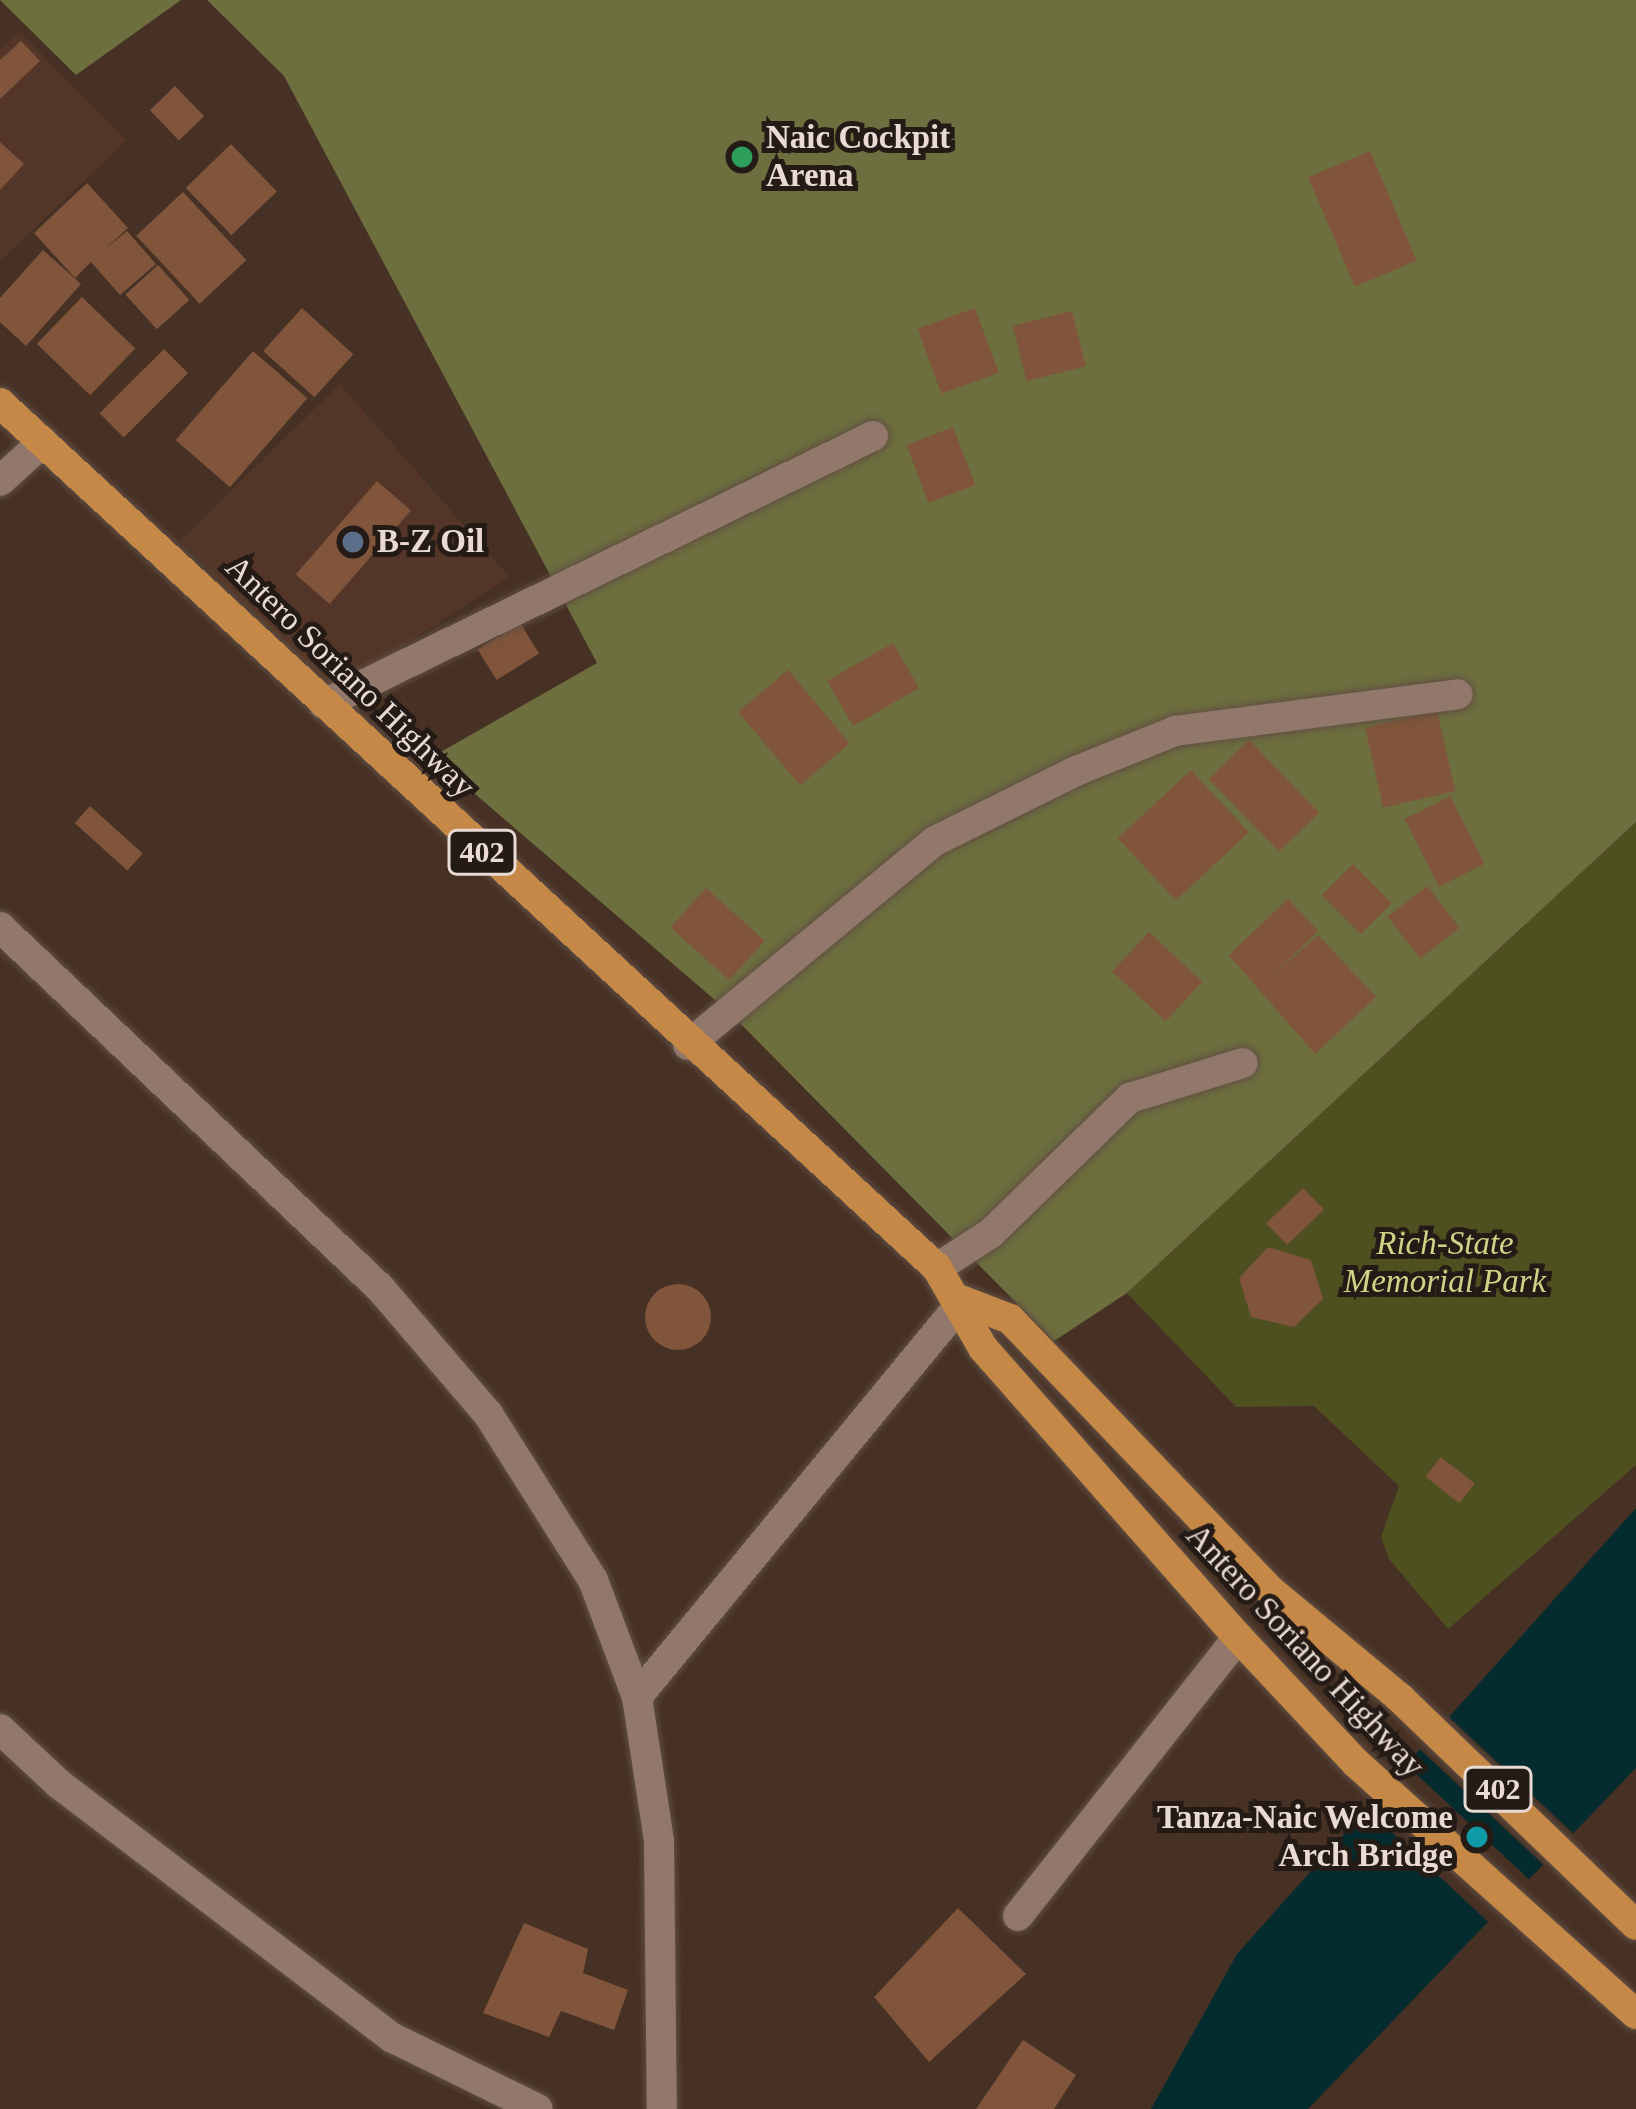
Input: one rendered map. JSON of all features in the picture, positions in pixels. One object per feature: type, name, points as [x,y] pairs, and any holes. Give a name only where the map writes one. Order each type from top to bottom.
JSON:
[{"type":"main road","name":"Antero Soriano Highway","points":[[0,403],[688,1045],[937,1268],[963,1301],[983,1348],[1356,1763],[1539,1933],[1636,2014]]},
{"type":"main road","name":"Antero Soriano Highway","points":[[963,1301],[1010,1319],[1270,1590],[1400,1698],[1597,1879],[1636,1925]]},
{"type":"street","points":[[324,704],[873,436]]},
{"type":"street","points":[[0,482],[43,442]]},
{"type":"street","points":[[688,1045],[935,841],[1076,771],[1175,731],[1458,694]]},
{"type":"street","points":[[0,928],[380,1288],[488,1414],[593,1580],[638,1697],[659,1840],[662,2109]]},
{"type":"street","points":[[937,1268],[991,1233],[1130,1098],[1243,1063]]},
{"type":"street","points":[[638,1697],[963,1301]]},
{"type":"street","points":[[1018,1916],[1238,1637]]},
{"type":"street","points":[[0,1730],[58,1784],[393,2038],[538,2109]]},
{"type":"shaded area","points":[[19,31],[127,140],[0,261],[0,49]]},
{"type":"shaded area","points":[[340,384],[509,577],[333,691],[180,541]]},
{"type":"green space","points":[[0,0],[181,0],[76,75]]},
{"type":"green space","points":[[207,0],[1636,0],[1636,822],[1127,1293],[1054,1341],[730,1013],[432,757],[597,663],[284,76]]},
{"type":"green space","name":"Rich-State Memorial Park","points":[[1636,822],[1636,1465],[1448,1629],[1389,1559],[1381,1537],[1399,1486],[1314,1406],[1236,1407],[1127,1293]]},
{"type":"water","points":[[1636,1508],[1636,1768],[1308,2109],[1151,2109],[1237,1954]]},
{"type":"pier","points":[[1442,1711],[1579,1839],[1550,1871],[1413,1742]]},
{"type":"pier","points":[[1400,1759],[1536,1886],[1496,1929],[1360,1802]]},
{"type":"building","points":[[21,41],[40,61],[0,99],[0,60]]},
{"type":"building","points":[[175,86],[204,116],[179,141],[150,110]]},
{"type":"building","points":[[0,142],[24,164],[0,190]]},
{"type":"building","points":[[231,144],[277,191],[232,235],[186,188]]},
{"type":"building","points":[[1370,151],[1416,261],[1355,287],[1308,177]]},
{"type":"building","points":[[87,183],[128,228],[104,250],[127,231],[156,264],[120,295],[91,262],[75,278],[34,233]]},
{"type":"building","points":[[183,192],[246,260],[200,304],[136,236]]},
{"type":"building","points":[[43,250],[81,284],[26,346],[0,322],[0,298]]},
{"type":"building","points":[[158,265],[189,300],[157,329],[125,294]]},
{"type":"building","points":[[82,297],[135,348],[90,395],[37,344]]},
{"type":"building","points":[[302,308],[353,354],[314,397],[263,351]]},
{"type":"building","points":[[975,308],[999,373],[941,394],[918,329]]},
{"type":"building","points":[[1072,311],[1086,366],[1027,381],[1013,326]]},
{"type":"building","points":[[164,349],[188,373],[124,437],[100,413]]},
{"type":"building","points":[[253,351],[307,398],[230,487],[176,440]]},
{"type":"building","points":[[953,427],[975,485],[929,503],[906,445]]},
{"type":"building","name":"B-Z Oil","points":[[377,481],[411,511],[330,604],[296,575]]},
{"type":"building","points":[[520,623],[539,654],[497,680],[478,649]]},
{"type":"building","points":[[893,643],[919,688],[853,726],[827,681]]},
{"type":"building","points":[[788,670],[850,744],[800,785],[738,712]]},
{"type":"building","points":[[1437,711],[1455,791],[1383,808],[1365,728]]},
{"type":"building","points":[[1249,740],[1319,813],[1279,852],[1209,779]]},
{"type":"building","points":[[1191,770],[1249,832],[1176,900],[1118,838]]},
{"type":"building","points":[[1450,796],[1485,864],[1439,887],[1405,819]]},
{"type":"building","points":[[90,806],[143,854],[127,871],[75,823]]},
{"type":"building","points":[[1353,864],[1392,903],[1361,934],[1322,895]]},
{"type":"building","points":[[1427,886],[1460,928],[1420,959],[1388,917]]},
{"type":"building","points":[[706,888],[765,941],[729,980],[671,927]]},
{"type":"building","points":[[1288,899],[1318,931],[1271,977],[1318,935],[1376,997],[1315,1054],[1229,955]]},
{"type":"building","points":[[1149,932],[1202,982],[1166,1021],[1112,971]]},
{"type":"building","points":[[1303,1188],[1324,1210],[1287,1245],[1266,1223]]},
{"type":"building","points":[[1268,1247],[1311,1260],[1323,1299],[1294,1327],[1251,1317],[1239,1278]]},
{"type":"building","points":[[678,1284],[702,1293],[711,1317],[702,1341],[678,1350],[654,1341],[645,1317],[654,1293]]},
{"type":"building","points":[[1441,1457],[1475,1483],[1459,1503],[1426,1477]]},
{"type":"building","points":[[958,1908],[1026,1974],[929,2062],[874,1997]]},
{"type":"building","points":[[524,1923],[588,1949],[583,1973],[628,1990],[614,2030],[561,2011],[549,2037],[483,2013]]},
{"type":"building","points":[[1023,2040],[1076,2075],[1054,2109],[976,2109]]},
{"type":"place","name":"Naic Cockpit Arena","points":[[742,157]]},
{"type":"place","name":"B-Z Oil","points":[[353,542]]},
{"type":"place","name":"Tanza-Naic Welcome Arch Bridge","points":[[1477,1837]]}]
